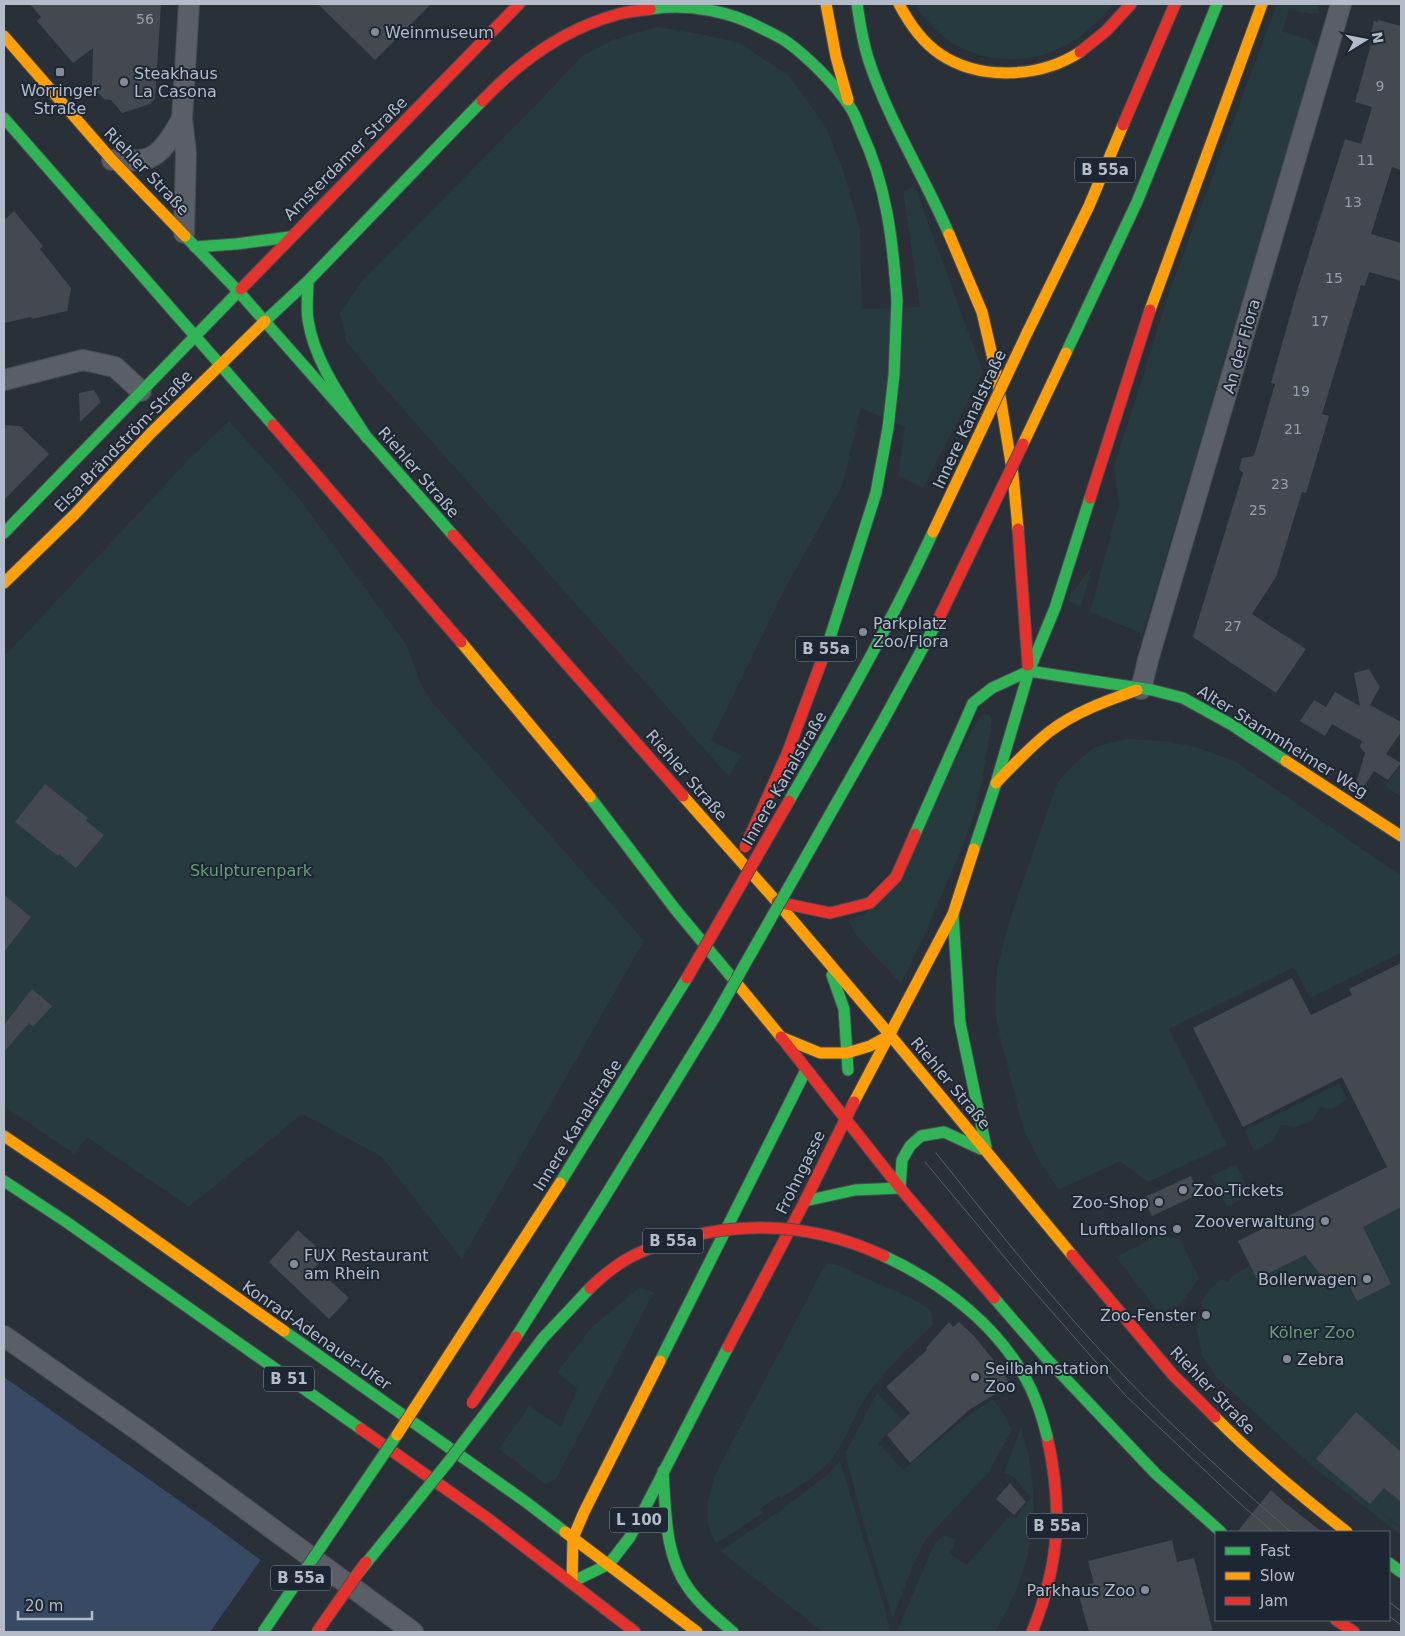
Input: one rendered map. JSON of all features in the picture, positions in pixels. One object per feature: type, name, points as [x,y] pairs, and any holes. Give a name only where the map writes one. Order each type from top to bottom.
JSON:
[{"type":"main road","name":"Amsterdamer Straße","points":[[195,335],[519,4]]},
{"type":"main road","points":[[826,4],[836,57],[850,107]]},
{"type":"main road","points":[[857,4],[860,26],[869,62],[883,98],[935,201],[982,312],[996,372],[1013,475],[1029,672]]},
{"type":"main road","points":[[899,4],[906,18],[928,45],[957,64],[988,72],[1023,73],[1054,65],[1083,50],[1116,22],[1130,4]]},
{"type":"main road","name":"Innere Kanalstraße","points":[[263,1632],[339,1524],[477,1314],[560,1183],[687,978],[845,705],[900,601],[1089,206],[1175,4]]},
{"type":"main road","name":"B 55a","points":[[465,1414],[596,1211],[714,1017],[948,602],[1137,202],[1217,4]]},
{"type":"main road","points":[[777,902],[830,912],[870,903],[896,877],[973,703],[980,695],[998,683],[1029,672],[1055,608],[1158,285],[1262,4]]},
{"type":"main road","name":"Elsa-Brändström-Straße","points":[[4,584],[74,515],[151,433],[264,321],[308,281],[486,96],[527,59],[554,42],[587,26],[619,14],[655,8],[682,7],[709,10],[746,20],[786,41],[820,72],[850,107]]},
{"type":"main road","name":"Riehler Straße","points":[[4,36],[112,160],[239,292],[777,902],[890,1034],[1173,1375],[1240,1443],[1294,1490],[1346,1531]]},
{"type":"main road","name":"B 55a","points":[[687,978],[787,754],[832,634],[876,493],[888,428],[894,375],[897,301],[894,256],[884,192],[868,145],[850,107]]},
{"type":"main road","points":[[4,118],[221,364],[498,685],[572,774],[675,909],[873,1151],[900,1188],[1054,1366],[1161,1479],[1220,1531]]},
{"type":"main road","points":[[189,240],[236,244],[290,237]]},
{"type":"main road","points":[[308,281],[308,320],[316,347],[330,377],[367,438]]},
{"type":"main road","name":"Elsa-Brändström-Straße","points":[[4,533],[195,335]]},
{"type":"main road","name":"Alter Stammheimer Weg","points":[[1029,672],[1167,693],[1198,705],[1232,725],[1401,836]]},
{"type":"main road","name":"Frohngasse","points":[[609,1564],[630,1537],[805,1201],[845,1119],[953,914],[996,783],[1029,672]]},
{"type":"main road","points":[[996,783],[1059,724],[1108,700],[1141,688]]},
{"type":"main road","points":[[953,914],[960,1023],[987,1151]]},
{"type":"main road","points":[[828,963],[844,1009],[848,1053],[845,1119]]},
{"type":"main road","points":[[781,1037],[820,1053],[848,1053],[870,1046],[890,1034]]},
{"type":"main road","points":[[609,1564],[572,1582],[573,1538],[600,1479],[806,1070]]},
{"type":"main road","points":[[900,1188],[902,1160],[910,1146],[922,1136],[944,1132],[987,1151]]},
{"type":"main road","name":"Konrad-Adenauer-Ufer","points":[[4,1136],[202,1272],[526,1502],[609,1564]]},
{"type":"main road","name":"B 51","points":[[4,1180],[487,1518],[635,1632]]},
{"type":"main road","points":[[805,1201],[856,1190],[900,1188]]},
{"type":"main road","name":"B 55a","points":[[355,1577],[428,1489],[557,1320],[595,1284],[621,1263],[650,1248],[692,1235],[738,1227],[777,1227],[823,1233],[873,1250],[914,1272],[969,1308],[1007,1350],[1028,1384],[1047,1436],[1054,1465],[1057,1490],[1057,1537],[1051,1573],[1040,1615],[1032,1632]]},
{"type":"main road","points":[[317,1632],[448,1438]]},
{"type":"main road","points":[[663,1471],[668,1530],[672,1553],[679,1574],[698,1602],[733,1632]]},
{"type":"main road","name":"B 51","points":[[609,1564],[697,1632]]},
{"type":"main road","points":[[1390,1564],[1401,1572]]},
{"type":"main road","points":[[1022,1632],[1040,1615]]},
{"type":"main road","points":[[1338,1621],[1354,1632]]},
{"type":"street","points":[[189,4],[182,119],[186,153],[189,240]]},
{"type":"street","name":"An der Flora","points":[[1141,688],[1341,4]]},
{"type":"street","points":[[112,160],[148,159],[171,138],[182,119]]},
{"type":"street","points":[[4,380],[83,360],[115,367],[141,391]]},
{"type":"street","points":[[4,1336],[142,1432],[414,1632]]},
{"type":"green space","points":[[915,4],[1114,4],[1083,34],[1057,50],[1034,57],[1011,59],[989,57],[967,50],[947,39],[930,24]]},
{"type":"green space","points":[[1277,4],[1317,4],[1319,13],[1312,14],[1289,10],[1282,31],[1307,39],[1315,46],[1316,55],[1143,634],[1090,612],[1119,504],[1114,466],[1170,290]]},
{"type":"green space","points":[[657,27],[739,43],[788,75],[807,100],[827,130],[843,170],[860,228],[862,309],[920,307],[903,191],[915,187],[983,372],[923,488],[898,476],[905,427],[861,408],[842,486],[786,587],[711,741],[741,755],[729,777],[380,383],[346,341],[340,312],[363,280],[581,57],[612,40]]},
{"type":"green space","name":"Skulpturenpark","points":[[229,421],[298,497],[406,644],[421,684],[432,702],[644,941],[462,1259],[381,1156],[302,1114],[189,1207],[87,1137],[74,1154],[4,1106],[4,657],[189,459]]},
{"type":"green space","points":[[1092,566],[1081,607],[1069,601],[1071,594]]},
{"type":"green space","points":[[984,714],[990,715],[992,720],[975,811],[961,850],[901,984],[856,935],[848,920],[866,914],[980,717]]},
{"type":"green space","points":[[1126,739],[1165,741],[1199,748],[1235,761],[1401,876],[1401,953],[1310,998],[1294,967],[1169,1029],[1227,1145],[1148,1182],[1120,1161],[1059,1190],[1038,1159],[1023,1128],[998,1029],[995,1009],[997,967],[1013,909],[1058,782],[1074,764],[1095,747]]},
{"type":"green space","points":[[1401,764],[1401,797],[1385,786]]},
{"type":"green space","points":[[1339,1083],[1347,1100],[1331,1109],[1320,1107],[1313,1120],[1296,1127],[1281,1125],[1274,1140],[1254,1151],[1244,1130]]},
{"type":"green space","points":[[1236,1164],[1251,1194],[1227,1207],[1211,1176]]},
{"type":"green space","name":"Kölner Zoo","points":[[1401,1172],[1401,1527],[1374,1507],[1401,1528],[1401,1535],[1311,1465],[1215,1376],[1202,1356],[1196,1327],[1201,1319],[1206,1319],[1209,1311],[1203,1308],[1201,1303],[1216,1283],[1223,1279],[1227,1282],[1230,1280],[1229,1278]]},
{"type":"green space","points":[[1159,1235],[1180,1239],[1199,1278],[1180,1304],[1162,1317],[1116,1257]]},
{"type":"green space","points":[[826,1263],[837,1265],[913,1299],[931,1310],[933,1324],[873,1387],[861,1405],[841,1446],[830,1461],[813,1476],[781,1498],[779,1495],[760,1509],[762,1513],[716,1543],[707,1518],[708,1501],[715,1475]]},
{"type":"green space","points":[[639,1288],[654,1292],[556,1479],[545,1484],[499,1449],[529,1406],[561,1427],[577,1389],[557,1372],[593,1326]]},
{"type":"green space","points":[[877,1393],[902,1420],[878,1443],[903,1470],[967,1417],[993,1399],[1012,1429],[989,1472],[926,1539],[911,1570],[893,1619],[864,1525],[845,1453]]},
{"type":"green space","points":[[1021,1428],[1031,1471],[1033,1515],[1031,1536],[1021,1578],[1002,1620],[994,1632],[898,1632],[935,1543],[944,1535],[956,1539],[950,1554],[967,1565],[1010,1515],[1016,1518],[1031,1498],[1015,1478],[1004,1472]]},
{"type":"green space","points":[[840,1461],[887,1616],[888,1632],[823,1632],[720,1551],[780,1511],[828,1474]]},
{"type":"water","points":[[4,1377],[208,1521],[357,1632],[4,1632]]},
{"type":"pier","points":[[262,1558],[358,1630],[359,1632],[210,1632]]},
{"type":"building","points":[[30,4],[161,4],[155,99],[150,104],[122,113],[111,100],[104,99],[92,86],[93,48],[73,63],[37,21],[41,17]]},
{"type":"building","name":"Weinmuseum","points":[[318,4],[431,4],[375,60]]},
{"type":"building","points":[[1378,20],[1401,26],[1401,170],[1392,167],[1371,234],[1401,243],[1401,281],[1369,272],[1365,286],[1361,285],[1322,414],[1329,416],[1306,493],[1302,492],[1276,577],[1252,614],[1306,649],[1276,693],[1193,637],[1243,473],[1239,469],[1242,458],[1254,456],[1275,384],[1271,383],[1297,291],[1345,139],[1361,144],[1372,107],[1355,102],[1372,41],[1369,40],[1374,21],[1378,22]]},
{"type":"building","points":[[14,211],[43,246],[40,249],[71,288],[67,311],[4,323],[4,220]]},
{"type":"building","points":[[94,390],[101,402],[80,422],[79,393]]},
{"type":"building","points":[[4,425],[20,426],[49,454],[4,500]]},
{"type":"building","points":[[1369,669],[1380,687],[1370,705],[1401,722],[1401,732],[1386,754],[1401,763],[1388,780],[1374,771],[1361,791],[1355,787],[1365,753],[1360,747],[1362,741],[1332,724],[1325,736],[1300,721],[1314,700],[1326,707],[1335,692],[1360,706],[1354,673]]},
{"type":"building","points":[[45,784],[88,818],[86,821],[104,835],[76,868],[15,822]]},
{"type":"building","points":[[4,895],[31,917],[4,952]]},
{"type":"building","points":[[1401,963],[1401,1207],[1363,1227],[1391,1284],[1357,1301],[1343,1273],[1328,1284],[1305,1255],[1257,1279],[1238,1241],[1387,1167],[1342,1077],[1243,1127],[1193,1028],[1292,978],[1311,1015],[1352,995],[1349,989]]},
{"type":"building","points":[[32,989],[52,1006],[33,1027],[29,1023],[4,1052],[4,1025]]},
{"type":"building","points":[[1191,1176],[1199,1194],[1152,1216],[1143,1198]]},
{"type":"building","name":"FUX Restaurant am Rhein","points":[[298,1230],[326,1256],[315,1267],[349,1298],[329,1319],[269,1262]]},
{"type":"building","points":[[949,1322],[953,1327],[959,1322],[974,1336],[1001,1369],[1010,1385],[969,1410],[910,1463],[887,1435],[910,1413],[886,1387],[927,1350],[926,1348]]},
{"type":"building","points":[[1356,1412],[1401,1452],[1401,1502],[1384,1488],[1370,1504],[1316,1459]]},
{"type":"building","points":[[1010,1483],[1026,1502],[1014,1515],[996,1499]]},
{"type":"building","points":[[1271,1490],[1321,1531],[1238,1531]]},
{"type":"building","name":"Parkhaus Zoo","points":[[1172,1540],[1177,1562],[1194,1558],[1213,1632],[1089,1632],[1079,1596],[1088,1594],[1086,1585],[1094,1583],[1088,1561]]},
{"type":"tram line","points":[[936,1153],[1051,1295],[1125,1377],[1185,1437],[1290,1531]]},
{"type":"tram line","points":[[925,1162],[1011,1265],[1125,1395],[1236,1500],[1272,1531]]},
{"type":"tram line","points":[[1390,1603],[1401,1611]]},
{"type":"tram line","points":[[1390,1617],[1401,1625]]},
{"type":"traffic: fast","points":[[857,4],[865,49],[878,86],[949,234]]},
{"type":"traffic: fast","points":[[1066,353],[1137,202],[1217,4]]},
{"type":"traffic: fast","points":[[650,9],[664,7],[694,8],[737,17],[781,38],[795,48],[837,90],[855,116],[870,151],[883,193],[891,236],[897,301]]},
{"type":"traffic: fast","points":[[265,321],[308,281],[482,101]]},
{"type":"traffic: fast","points":[[4,118],[273,425]]},
{"type":"traffic: fast","points":[[185,236],[239,292],[453,535]]},
{"type":"traffic: fast","points":[[195,247],[290,237]]},
{"type":"traffic: fast","points":[[308,281],[308,320],[317,352],[340,396],[367,438]]},
{"type":"traffic: fast","points":[[4,533],[241,289]]},
{"type":"traffic: fast","points":[[829,641],[876,493],[888,428],[894,375],[897,301]]},
{"type":"traffic: fast","points":[[974,849],[996,783],[1029,671],[1055,608],[1090,498]]},
{"type":"traffic: fast","points":[[789,801],[882,635],[933,532]]},
{"type":"traffic: fast","points":[[715,1017],[883,721],[938,620]]},
{"type":"traffic: fast","points":[[1029,671],[1152,690],[1183,698],[1232,725],[1286,761]]},
{"type":"traffic: fast","points":[[915,834],[973,703],[992,688],[1029,671]]},
{"type":"traffic: fast","points":[[590,797],[675,909],[734,980]]},
{"type":"traffic: fast","points":[[953,914],[960,1023],[986,1147]]},
{"type":"traffic: fast","points":[[832,975],[844,1009],[848,1070]]},
{"type":"traffic: fast","points":[[560,1183],[687,978]]},
{"type":"traffic: fast","points":[[516,1337],[715,1017]]},
{"type":"traffic: fast","points":[[660,1361],[806,1070]]},
{"type":"traffic: fast","points":[[805,1201],[855,1190],[900,1188],[902,1160],[910,1146],[921,1136],[944,1132],[981,1149]]},
{"type":"traffic: fast","points":[[4,1181],[65,1221],[361,1429]]},
{"type":"traffic: fast","points":[[884,1256],[906,1267],[949,1294],[988,1327],[1019,1367],[1031,1389],[1047,1436]]},
{"type":"traffic: fast","points":[[355,1577],[449,1461],[543,1338],[590,1288]]},
{"type":"traffic: fast","points":[[994,1298],[1047,1359],[1156,1474],[1220,1531]]},
{"type":"traffic: fast","points":[[284,1331],[526,1502],[565,1532]]},
{"type":"traffic: fast","points":[[572,1582],[609,1564],[630,1537],[728,1347]]},
{"type":"traffic: fast","points":[[263,1632],[397,1435]]},
{"type":"traffic: fast","points":[[663,1471],[668,1532],[675,1562],[681,1576],[699,1601],[733,1632]]},
{"type":"traffic: fast","points":[[1390,1564],[1401,1572]]},
{"type":"traffic: slow","points":[[826,4],[836,57],[848,100]]},
{"type":"traffic: slow","points":[[899,4],[916,32],[927,44],[956,63],[973,69],[1010,73],[1029,71],[1064,61],[1080,52]]},
{"type":"traffic: slow","points":[[1150,310],[1262,4]]},
{"type":"traffic: slow","points":[[4,36],[112,160],[185,236]]},
{"type":"traffic: slow","points":[[1027,333],[1089,206],[1123,125]]},
{"type":"traffic: slow","points":[[949,234],[982,312],[996,372],[1013,475],[1018,529]]},
{"type":"traffic: slow","points":[[4,583],[74,515],[151,433],[265,321]]},
{"type":"traffic: slow","points":[[933,532],[1027,333]]},
{"type":"traffic: slow","points":[[1023,444],[1066,353]]},
{"type":"traffic: slow","points":[[461,642],[590,797]]},
{"type":"traffic: slow","points":[[996,783],[1035,744],[1059,725],[1091,708],[1137,690]]},
{"type":"traffic: slow","points":[[1286,761],[1401,836]]},
{"type":"traffic: slow","points":[[683,796],[777,902],[890,1035]]},
{"type":"traffic: slow","points":[[854,1102],[953,914],[974,849]]},
{"type":"traffic: slow","points":[[734,980],[781,1037],[820,1053],[847,1053],[870,1046],[890,1035]]},
{"type":"traffic: slow","points":[[890,1035],[1072,1255]]},
{"type":"traffic: slow","points":[[4,1136],[102,1202],[284,1331]]},
{"type":"traffic: slow","points":[[397,1435],[560,1183]]},
{"type":"traffic: slow","points":[[572,1582],[573,1538],[584,1512],[660,1361]]},
{"type":"traffic: slow","points":[[1215,1417],[1279,1477],[1346,1531]]},
{"type":"traffic: slow","points":[[565,1532],[697,1632]]},
{"type":"traffic: jam","points":[[241,289],[519,4]]},
{"type":"traffic: jam","points":[[1080,52],[1106,31],[1131,4]]},
{"type":"traffic: jam","points":[[1123,125],[1175,4]]},
{"type":"traffic: jam","points":[[482,101],[528,60],[562,37],[599,20],[623,13],[650,9]]},
{"type":"traffic: jam","points":[[1090,498],[1150,310]]},
{"type":"traffic: jam","points":[[273,425],[461,642]]},
{"type":"traffic: jam","points":[[938,620],[1023,444]]},
{"type":"traffic: jam","points":[[1018,529],[1028,665]]},
{"type":"traffic: jam","points":[[453,535],[683,796]]},
{"type":"traffic: jam","points":[[745,847],[787,754],[829,641]]},
{"type":"traffic: jam","points":[[687,978],[789,801]]},
{"type":"traffic: jam","points":[[777,902],[830,913],[870,903],[896,877],[915,834]]},
{"type":"traffic: jam","points":[[781,1037],[900,1188],[994,1298]]},
{"type":"traffic: jam","points":[[728,1347],[805,1201],[854,1102]]},
{"type":"traffic: jam","points":[[590,1288],[626,1259],[658,1245],[709,1232],[735,1229],[760,1228],[810,1232],[860,1246],[884,1256]]},
{"type":"traffic: jam","points":[[1072,1255],[1173,1375],[1215,1417]]},
{"type":"traffic: jam","points":[[472,1403],[516,1337]]},
{"type":"traffic: jam","points":[[361,1429],[487,1518],[635,1632]]},
{"type":"traffic: jam","points":[[1032,1632],[1048,1582],[1056,1535],[1055,1487],[1047,1436]]},
{"type":"traffic: jam","points":[[317,1632],[366,1562]]},
{"type":"traffic: jam","points":[[1338,1621],[1354,1632]]},
{"type":"place","name":"Weinmuseum","points":[[375,32]]},
{"type":"place","name":"Worringer Straße","points":[[60,72]]},
{"type":"place","name":"Steakhaus La Casona","points":[[124,82]]},
{"type":"place","name":"Parkplatz Zoo/Flora","points":[[863,632]]},
{"type":"place","name":"Zoo-Tickets","points":[[1183,1190]]},
{"type":"place","name":"Zoo-Shop","points":[[1159,1202]]},
{"type":"place","name":"Zooverwaltung","points":[[1325,1221]]},
{"type":"place","name":"Luftballons","points":[[1177,1229]]},
{"type":"place","name":"FUX Restaurant am Rhein","points":[[294,1264]]},
{"type":"place","name":"Bollerwagen","points":[[1367,1279]]},
{"type":"place","name":"Zoo-Fenster","points":[[1206,1315]]},
{"type":"place","name":"Zebra","points":[[1287,1359]]},
{"type":"place","name":"Seilbahnstation Zoo","points":[[975,1377]]},
{"type":"place","name":"Parkhaus Zoo","points":[[1145,1590]]}]
